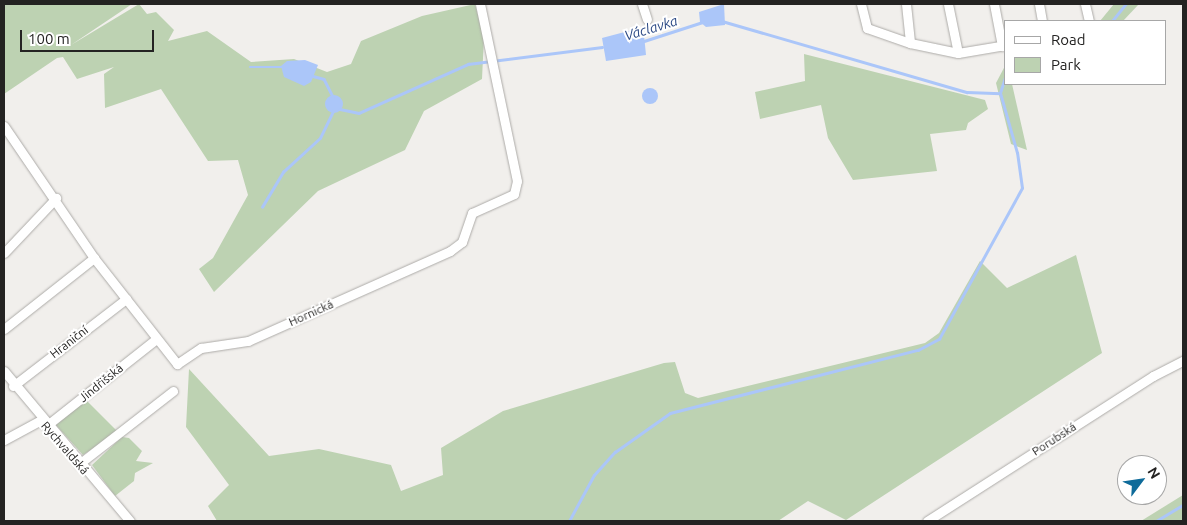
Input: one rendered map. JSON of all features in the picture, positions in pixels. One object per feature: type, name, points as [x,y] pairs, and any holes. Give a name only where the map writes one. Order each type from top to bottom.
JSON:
[{"type":"street","name":"Hornická","points":[[4,126],[56,198],[94,258],[155,340],[177,364],[201,348],[248,341],[450,251],[462,242],[472,212],[514,194],[517,180],[480,4]]},
{"type":"street","points":[[642,4],[647,19]]},
{"type":"street","points":[[862,4],[866,28],[910,42],[958,53],[1004,45],[994,4]]},
{"type":"street","points":[[906,4],[910,42]]},
{"type":"street","points":[[948,4],[958,53]]},
{"type":"street","points":[[1039,4],[1042,20]]},
{"type":"street","points":[[1085,4],[1089,20]]},
{"type":"street","points":[[4,254],[56,198]]},
{"type":"street","points":[[4,329],[94,258]]},
{"type":"street","name":"Hraniční","points":[[13,386],[126,299]]},
{"type":"street","name":"Jindřišská","points":[[4,440],[44,423],[155,340]]},
{"type":"street","name":"Porubská","points":[[926,521],[1152,376],[1183,361]]},
{"type":"street","name":"Rychvaldská","points":[[4,371],[13,386],[44,423],[130,521]]},
{"type":"street","points":[[79,464],[173,391]]},
{"type":"green space","points":[[4,4],[132,4],[71,45],[139,4],[147,14],[156,12],[174,30],[168,41],[207,31],[251,62],[294,59],[327,72],[351,64],[361,41],[422,16],[475,4],[484,37],[482,79],[424,111],[405,150],[318,191],[214,292],[199,269],[213,258],[248,195],[238,160],[208,161],[161,89],[105,108],[104,74],[114,67],[77,79],[63,57],[57,58],[4,94]]},
{"type":"green space","points":[[1114,4],[1139,4],[1124,20],[1101,20]]},
{"type":"green space","points":[[804,54],[985,100],[988,109],[968,123],[966,130],[930,134],[937,171],[853,180],[828,138],[821,105],[760,119],[755,92],[805,81]]},
{"type":"green space","points":[[1004,68],[1004,85],[1012,85],[1027,150],[1011,144],[996,83]]},
{"type":"green space","points":[[1076,255],[1102,353],[846,520],[808,501],[778,521],[217,521],[208,506],[229,485],[186,427],[189,369],[269,456],[319,449],[391,465],[401,491],[443,475],[441,448],[503,411],[664,363],[675,362],[685,393],[698,398],[925,343],[939,333],[980,261],[1007,288]]},
{"type":"green space","points":[[86,400],[118,432],[83,455],[56,425]]},
{"type":"green space","points":[[122,437],[129,438],[142,451],[136,461],[153,463],[135,473],[134,481],[115,496],[92,465]]},
{"type":"green space","points":[[1183,495],[1183,521],[1141,521],[1167,505]]},
{"type":"water","points":[[724,4],[725,25],[706,27],[700,22],[699,12]]},
{"type":"water","points":[[636,29],[644,35],[646,55],[606,61],[602,38]]},
{"type":"water","points":[[305,60],[318,65],[311,82],[304,86],[284,77],[281,66],[287,61]]},
{"type":"water","points":[[647,88],[653,88],[658,93],[656,102],[647,104],[642,99],[642,93]]},
{"type":"water","points":[[330,95],[338,95],[343,100],[341,111],[330,113],[325,108],[325,100]]},
{"type":"waterway","name":"Václavka","points":[[1113,20],[1126,4]]},
{"type":"waterway","name":"Václavka","points":[[722,21],[967,92],[1000,93],[1004,81]]},
{"type":"waterway","name":"Václavka","points":[[644,41],[703,22]]},
{"type":"waterway","name":"Václavka","points":[[340,109],[359,113],[468,64],[602,47]]},
{"type":"waterway","name":"Václavka","points":[[250,67],[284,67]]},
{"type":"waterway","name":"Václavka","points":[[313,76],[324,79],[333,97]]},
{"type":"waterway","points":[[569,521],[594,475],[615,452],[670,413],[918,350],[939,339],[1022,188],[1017,153],[1000,93]]},
{"type":"waterway","points":[[262,207],[283,172],[320,138],[333,111]]},
{"type":"waterway","points":[[1156,521],[1183,505]]}]
